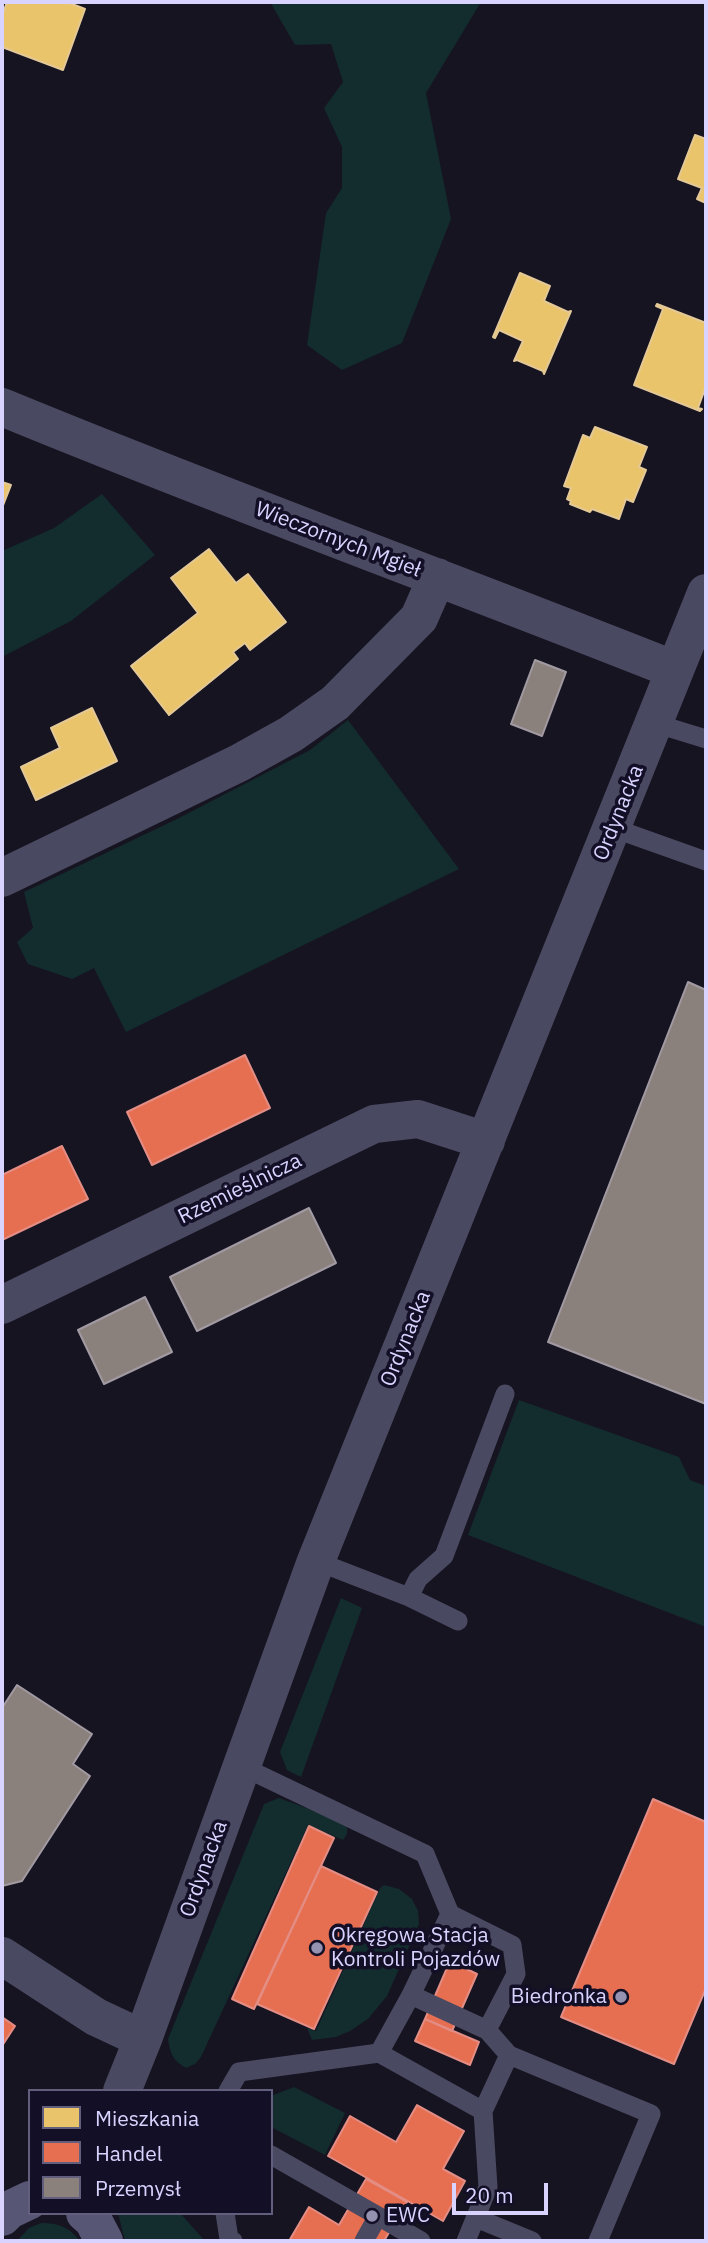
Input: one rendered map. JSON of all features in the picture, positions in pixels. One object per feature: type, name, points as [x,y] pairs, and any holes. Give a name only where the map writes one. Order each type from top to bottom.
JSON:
[{"type":"street","name":"Wieczornych Mgieł","points":[[2,407],[272,516],[675,670]]},
{"type":"street","points":[[2,877],[291,734],[335,703],[419,618],[437,577]]},
{"type":"street","name":"Ordynacka","points":[[132,2087],[143,2039],[316,1561],[706,593]]},
{"type":"street","name":"Rzemieślnicza","points":[[2,1305],[374,1124],[418,1118],[486,1141]]},
{"type":"street","points":[[2,1956],[96,2017],[143,2039]]},
{"type":"lane","points":[[654,723],[706,739]]},
{"type":"lane","points":[[613,828],[706,861]]},
{"type":"lane","points":[[409,1597],[418,1579],[444,1556],[505,1394]]},
{"type":"lane","points":[[316,1561],[409,1597],[458,1620]]},
{"type":"lane","points":[[241,1766],[425,1854],[450,1913],[512,1945],[516,1974],[487,2030]]},
{"type":"lane","points":[[379,2053],[411,1995],[450,1913]]},
{"type":"lane","points":[[411,1995],[487,2030],[509,2055],[651,2114],[598,2241]]},
{"type":"lane","points":[[229,2089],[239,2073],[379,2053],[483,2111]]},
{"type":"lane","points":[[466,2241],[488,2187],[483,2111],[509,2055]]},
{"type":"lane","points":[[273,2156],[421,2241]]},
{"type":"lane","points":[[225,2215],[229,2239],[233,2241]]},
{"type":"lane","points":[[364,2241],[378,2216]]},
{"type":"lane","points":[[476,2218],[532,2241]]},
{"type":"green space","points":[[270,2],[481,2],[426,93],[451,219],[402,343],[342,370],[307,345],[326,213],[342,188],[342,147],[324,108],[343,82],[331,44],[295,45]]},
{"type":"green space","points":[[102,494],[155,555],[71,621],[2,657],[2,551],[54,528]]},
{"type":"green space","points":[[348,720],[459,869],[126,1032],[94,968],[72,979],[28,964],[17,942],[33,928],[24,892],[177,819],[310,750]]},
{"type":"green space","points":[[519,1400],[679,1457],[690,1480],[706,1486],[706,1627],[468,1535]]},
{"type":"green space","points":[[341,1598],[362,1608],[301,1777],[287,1770],[280,1752]]},
{"type":"green space","points":[[279,1798],[347,1823],[347,1834],[343,1840],[308,1825],[201,2057],[186,2068],[173,2056],[168,2039],[264,1804]]},
{"type":"green space","points":[[384,1885],[399,1889],[412,1899],[418,1911],[419,1924],[387,1996],[368,2019],[350,2031],[336,2037],[312,2040],[307,2028],[316,2031],[380,1888]]},
{"type":"green space","points":[[294,2087],[345,2113],[325,2155],[273,2128],[273,2095]]},
{"type":"green space","points":[[118,2215],[182,2215],[205,2241],[125,2241]]},
{"type":"green space","points":[[41,2223],[63,2227],[80,2241],[17,2241],[29,2228]]},
{"type":"building: Mieszkania","points":[[7,2],[67,2],[85,9],[63,70],[2,47],[2,16]]},
{"type":"building: Mieszkania","points":[[695,135],[706,139],[706,203],[697,199],[702,188],[678,179]]},
{"type":"building: Mieszkania","points":[[520,273],[550,286],[544,301],[571,311],[544,374],[543,371],[514,361],[523,341],[499,330],[495,338],[493,337]]},
{"type":"building: Mieszkania","points":[[657,304],[706,323],[706,386],[698,408],[702,409],[700,411],[634,385],[663,309],[656,306]]},
{"type":"building: Mieszkania","points":[[595,427],[647,447],[639,467],[646,470],[633,502],[626,499],[619,519],[592,509],[590,512],[570,504],[571,501],[567,499],[571,488],[564,486],[583,435],[590,438]]},
{"type":"building: Mieszkania","points":[[2,482],[11,485],[2,508]]},
{"type":"building: Mieszkania","points":[[209,549],[236,583],[248,574],[286,622],[250,650],[245,643],[233,652],[238,659],[169,715],[131,666],[198,613],[171,578]]},
{"type":"building: Mieszkania","points":[[92,708],[117,761],[36,800],[21,767],[60,748],[51,728]]},
{"type":"building: Handel","points":[[245,1055],[270,1108],[152,1165],[127,1112]]},
{"type":"building: Handel","points":[[62,1146],[88,1199],[2,1240],[2,1175]]},
{"type":"building: Handel","points":[[653,1799],[706,1822],[706,1988],[674,2064],[561,2017]]},
{"type":"building: Handel","points":[[309,1826],[334,1838],[254,2009],[232,1999]]},
{"type":"building: Handel","name":"Okręgowa Stacja Kontroli Pojazdów","points":[[321,1866],[377,1892],[314,2029],[257,2004]]},
{"type":"building: Handel","points":[[450,1961],[477,1974],[452,2031],[425,2019]]},
{"type":"building: Handel","points":[[2,2017],[15,2026],[2,2046]]},
{"type":"building: Handel","points":[[425,2019],[479,2042],[470,2065],[415,2041]]},
{"type":"building: Handel","points":[[417,2105],[464,2131],[443,2169],[465,2181],[443,2221],[328,2156],[350,2116],[396,2142]]},
{"type":"building: Handel","name":"EWC","points":[[366,2179],[407,2202],[384,2241],[289,2241],[309,2207],[339,2225]]},
{"type":"building: Przemysł","points":[[535,660],[566,672],[542,736],[511,724]]},
{"type":"building: Przemysł","points":[[688,982],[706,990],[706,1404],[548,1342]]},
{"type":"building: Przemysł","points":[[309,1208],[336,1263],[197,1331],[170,1277]]},
{"type":"building: Przemysł","points":[[145,1297],[172,1352],[104,1384],[78,1330]]},
{"type":"building: Przemysł","points":[[17,1685],[92,1734],[73,1764],[90,1776],[22,1881],[2,1886],[2,1708]]},
{"type":"place","name":"Okręgowa Stacja Kontroli Pojazdów","points":[[317,1948]]},
{"type":"place","name":"Biedronka","points":[[621,1997]]},
{"type":"place","name":"EWC","points":[[372,2216]]}]
